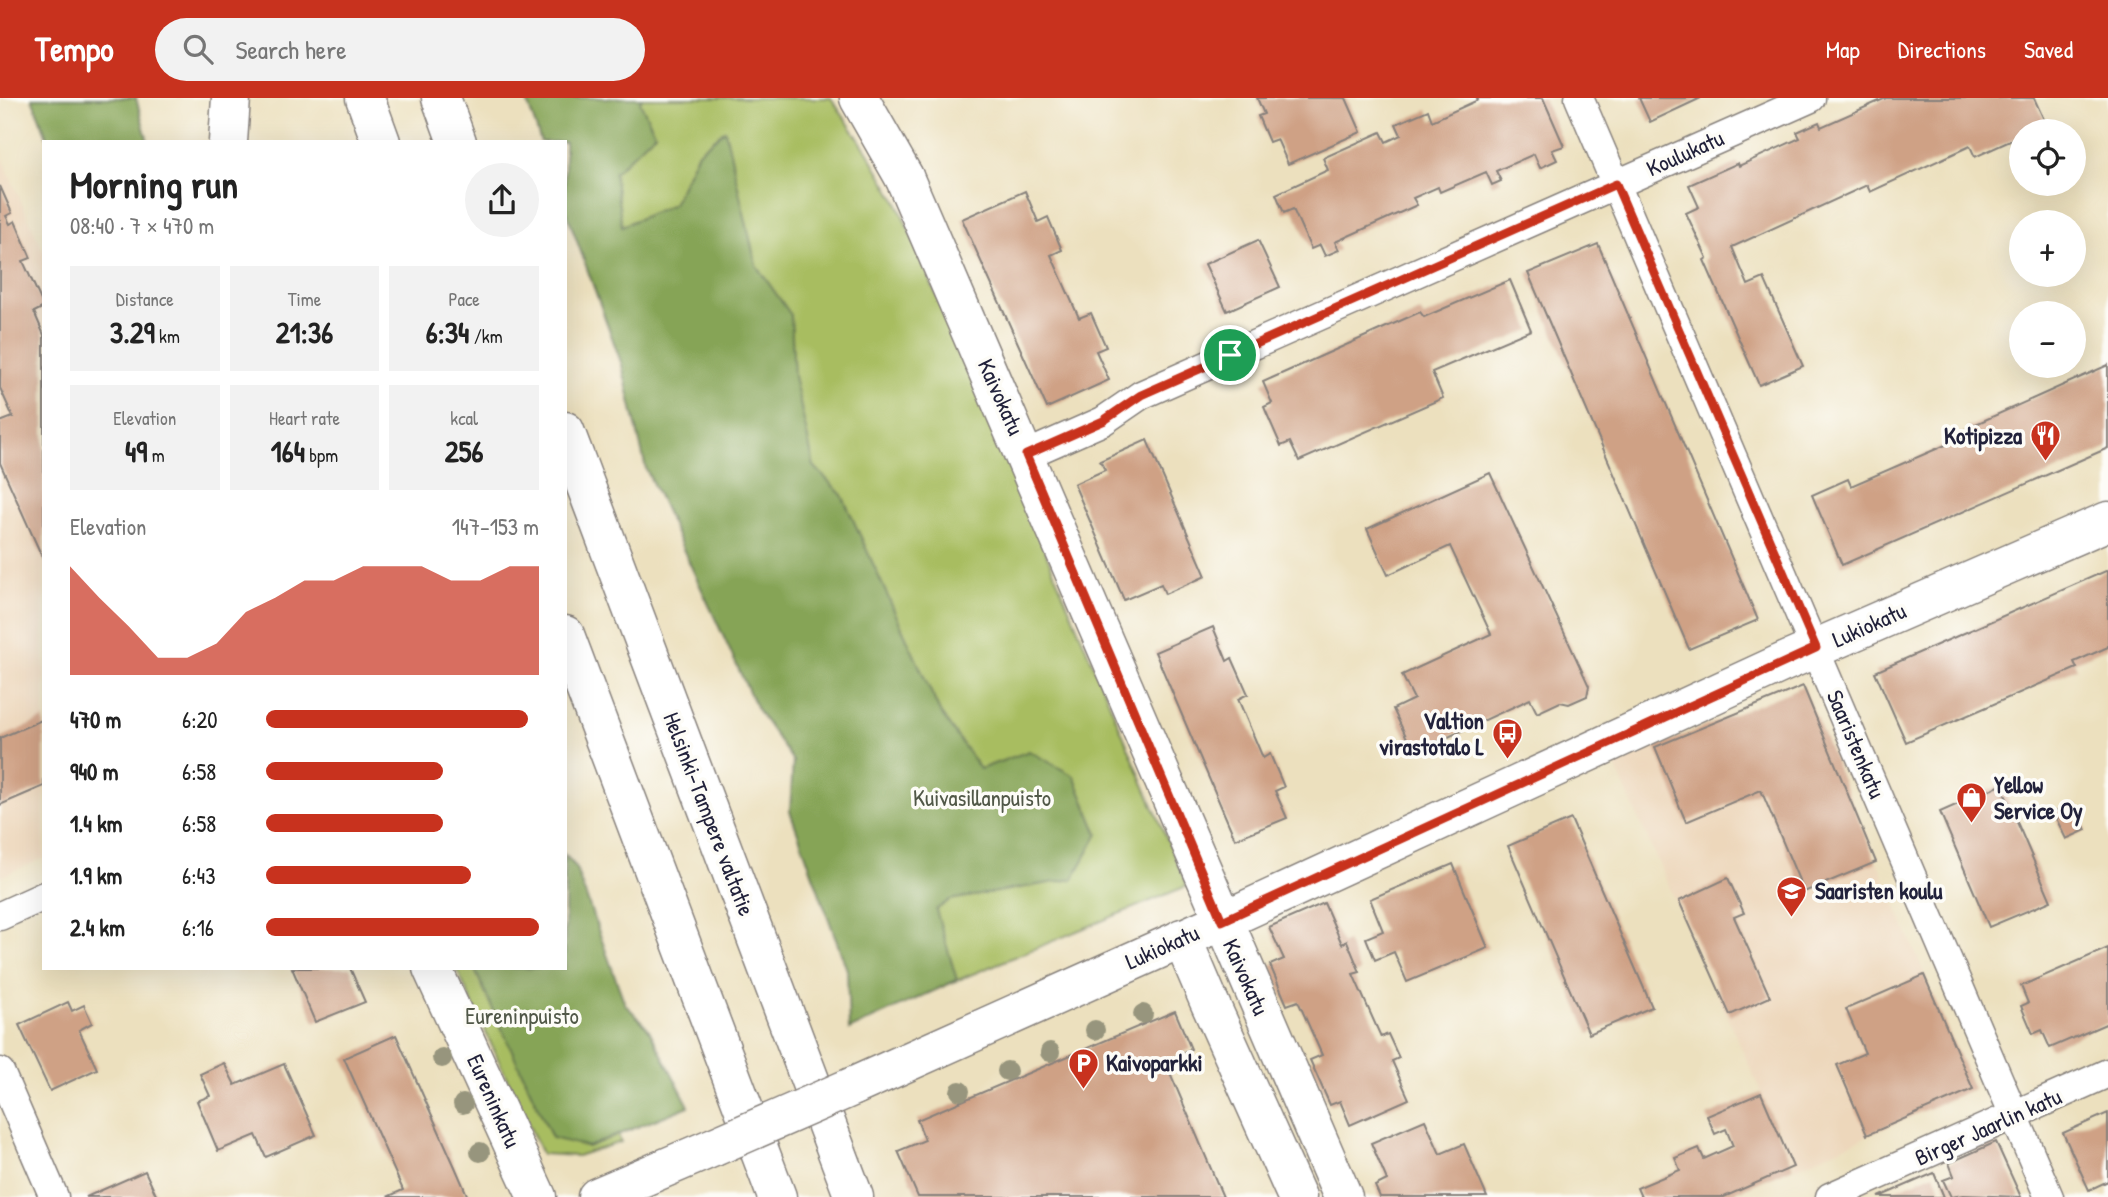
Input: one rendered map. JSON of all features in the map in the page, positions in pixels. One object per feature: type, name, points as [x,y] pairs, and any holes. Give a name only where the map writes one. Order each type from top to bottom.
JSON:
[{"type":"main road","points":[[228,140],[231,98]]},
{"type":"main road","points":[[365,98],[380,140]]},
{"type":"main road","points":[[441,98],[456,140]]},
{"type":"main road","name":"Kaivokatu","points":[[859,98],[904,177],[1026,455],[1222,921],[1343,1197]]},
{"type":"main road","name":"Helsinki-Tampere valtatie","points":[[567,436],[854,1197]]},
{"type":"main road","name":"Lukiokatu","points":[[597,1197],[854,1086],[1222,921],[1816,648],[2108,521]]},
{"type":"main road","points":[[567,640],[777,1197]]},
{"type":"main road","name":"Kaivokatu","points":[[1182,938],[1297,1197]]},
{"type":"main road","name":"Eureninkatu","points":[[433,970],[537,1197]]},
{"type":"street","name":"Saaristenkatu","points":[[1579,98],[2049,1197]]},
{"type":"street","name":"Koulukatu","points":[[1026,455],[1103,421],[1141,395],[1811,98]]},
{"type":"street","points":[[0,916],[42,897]]},
{"type":"street","points":[[0,1072],[54,1197]]},
{"type":"street","name":"Birger Jaarlin katu","points":[[1830,1197],[2108,1073]]},
{"type":"shaded area","points":[[0,154],[42,248],[42,859],[0,877]]},
{"type":"shaded area","name":"Saaristen koulu","points":[[1803,686],[1973,1089],[1795,1168],[1615,766]]},
{"type":"green space","points":[[32,98],[136,98],[147,140],[48,140]]},
{"type":"green space","points":[[526,98],[642,98],[640,102],[655,133],[614,173],[622,226],[673,204],[698,152],[725,130],[756,265],[791,315],[794,376],[814,466],[842,495],[940,712],[980,769],[1029,751],[1074,776],[1098,834],[1073,879],[950,900],[936,910],[957,980],[849,1030],[847,970],[790,811],[793,761],[757,709],[646,469],[622,365],[567,214],[567,140],[540,140]]},
{"type":"green space","name":"Kuivasillanpuisto","points":[[542,98],[831,98],[897,202],[1187,886],[898,1007],[567,147],[567,140],[564,140]]},
{"type":"green space","points":[[567,857],[575,866],[625,1004],[648,1028],[689,1106],[588,1147],[552,1138],[475,970],[567,970]]},
{"type":"green space","name":"Eureninpuisto","points":[[457,970],[546,970],[621,1142],[577,1156],[542,1154]]},
{"type":"building","points":[[1257,98],[1346,98],[1361,132],[1288,164],[1277,139],[1269,142],[1258,116],[1264,114]]},
{"type":"building","points":[[1477,98],[1543,98],[1564,146],[1552,150],[1557,160],[1540,168],[1534,154],[1496,171],[1501,181],[1492,185],[1486,172],[1440,192],[1438,187],[1413,198],[1417,205],[1335,242],[1339,250],[1325,256],[1320,245],[1311,249],[1293,209],[1284,213],[1276,194],[1328,170],[1323,158],[1381,132],[1386,142],[1401,135],[1396,124],[1428,110],[1432,121],[1478,100]]},
{"type":"building","points":[[1639,98],[1701,98],[1650,122]]},
{"type":"building","points":[[1886,98],[2034,98],[2044,119],[2009,119],[2009,141],[1975,157],[1970,146],[1870,192],[1867,185],[1732,247],[1748,285],[1764,278],[1803,366],[1759,385],[1686,213],[1699,207],[1689,185],[1800,138],[1797,132],[1819,122],[1821,127]]},
{"type":"building","points":[[0,186],[12,213],[6,216],[10,224],[15,221],[31,258],[23,261],[42,303],[42,308],[34,312],[42,330],[42,557],[0,463],[0,422],[13,417],[0,388]]},
{"type":"building","points":[[1025,191],[1038,222],[1048,217],[1062,250],[1051,255],[1079,318],[1091,313],[1106,347],[1096,351],[1109,380],[1047,408],[962,219]]},
{"type":"building","points":[[1258,240],[1280,287],[1227,311],[1205,264]]},
{"type":"building","points":[[1598,244],[1758,620],[1689,649],[1528,273]]},
{"type":"building","points":[[1510,280],[1531,330],[1432,372],[1443,398],[1299,461],[1290,442],[1281,446],[1264,407],[1272,403],[1263,382],[1420,312],[1424,317]]},
{"type":"building","points":[[2108,365],[2108,448],[1842,565],[1812,495],[1848,479],[1851,486],[1971,434],[1967,428],[2079,378],[2086,378],[2086,375]]},
{"type":"building","points":[[1147,440],[1206,576],[1165,594],[1161,584],[1124,600],[1074,484],[1105,470],[1100,461]]},
{"type":"building","points":[[1490,473],[1589,686],[1587,696],[1569,704],[1560,702],[1537,713],[1530,699],[1414,753],[1393,709],[1414,699],[1402,675],[1491,634],[1450,546],[1388,575],[1367,529]]},
{"type":"building","points":[[2108,570],[2108,647],[2074,662],[2077,668],[1906,742],[1875,672]]},
{"type":"building","points":[[1213,627],[1227,661],[1232,658],[1248,694],[1238,699],[1263,758],[1270,754],[1284,787],[1275,791],[1287,818],[1235,839],[1155,652]]},
{"type":"building","points":[[1803,686],[1876,862],[1804,892],[1761,790],[1686,822],[1655,747]]},
{"type":"building","points":[[42,720],[42,787],[0,805],[0,738]]},
{"type":"building","points":[[2001,785],[2051,901],[1989,927],[1940,812]]},
{"type":"building","points":[[2073,803],[2086,830],[2066,839],[2053,812]]},
{"type":"building","points":[[1571,819],[1652,1007],[1589,1034],[1508,846]]},
{"type":"building","points":[[1453,864],[1488,948],[1407,982],[1394,952],[1375,960],[1366,938],[1383,931],[1370,899]]},
{"type":"building","points":[[1728,878],[1744,913],[1734,917],[1770,997],[1730,1015],[1679,901]]},
{"type":"building","points":[[1324,903],[1342,944],[1347,941],[1360,972],[1353,974],[1381,1037],[1388,1034],[1399,1058],[1392,1061],[1409,1099],[1350,1125],[1340,1101],[1330,1105],[1310,1060],[1322,1055],[1298,1001],[1287,1005],[1270,965],[1284,959],[1269,927]]},
{"type":"building","points":[[2108,948],[2108,1023],[2050,1048],[2042,1030],[2033,1034],[2021,1006],[2028,1003],[2021,986]]},
{"type":"building","points":[[293,970],[351,970],[365,1002],[315,1022]]},
{"type":"building","points":[[1924,975],[1973,1089],[1867,1135],[1837,1065],[1865,1053],[1846,1009]]},
{"type":"building","points":[[68,1002],[72,1011],[84,1005],[92,1023],[79,1030],[97,1069],[50,1091],[19,1025]]},
{"type":"building","name":"Kaivoparkki","points":[[1175,1011],[1191,1049],[1165,1061],[1223,1197],[918,1197],[898,1151],[925,1140],[917,1120]]},
{"type":"building","points":[[396,1035],[468,1197],[387,1197],[403,1190],[344,1058]]},
{"type":"building","points":[[224,1063],[235,1085],[284,1064],[316,1135],[266,1157],[256,1135],[218,1151],[197,1101],[210,1096],[200,1074]]},
{"type":"building","points":[[1761,1093],[1793,1167],[1724,1197],[1641,1197],[1637,1188],[1680,1170],[1675,1158],[1699,1148],[1704,1159],[1733,1146],[1726,1129],[1715,1134],[1707,1116]]},
{"type":"building","points":[[2108,1113],[2108,1181],[2089,1190],[2063,1133]]},
{"type":"building","points":[[1425,1120],[1440,1154],[1464,1144],[1487,1197],[1380,1197],[1375,1186],[1387,1180],[1371,1143]]},
{"type":"building","points":[[1996,1142],[2021,1197],[1951,1197],[1943,1180],[1954,1176],[1949,1163]]},
{"type":"building","points":[[145,1171],[157,1197],[86,1197]]},
{"type":"building","points":[[1934,1173],[1944,1197],[1879,1197]]},
{"type":"place","name":"Kotipizza","points":[[2045,463]]},
{"type":"place","name":"Valtion virastotalo L","points":[[1507,761]]},
{"type":"place","name":"Yellow Service Oy","points":[[1971,825]]},
{"type":"place","name":"Saaristen koulu","points":[[1792,918]]},
{"type":"place","name":"Kaivoparkki","points":[[1083,1090]]},
{"type":"route","points":[[1616,184],[1816,648],[1222,921],[1026,455],[1103,421],[1141,395],[1230,355],[1616,184]]}]
